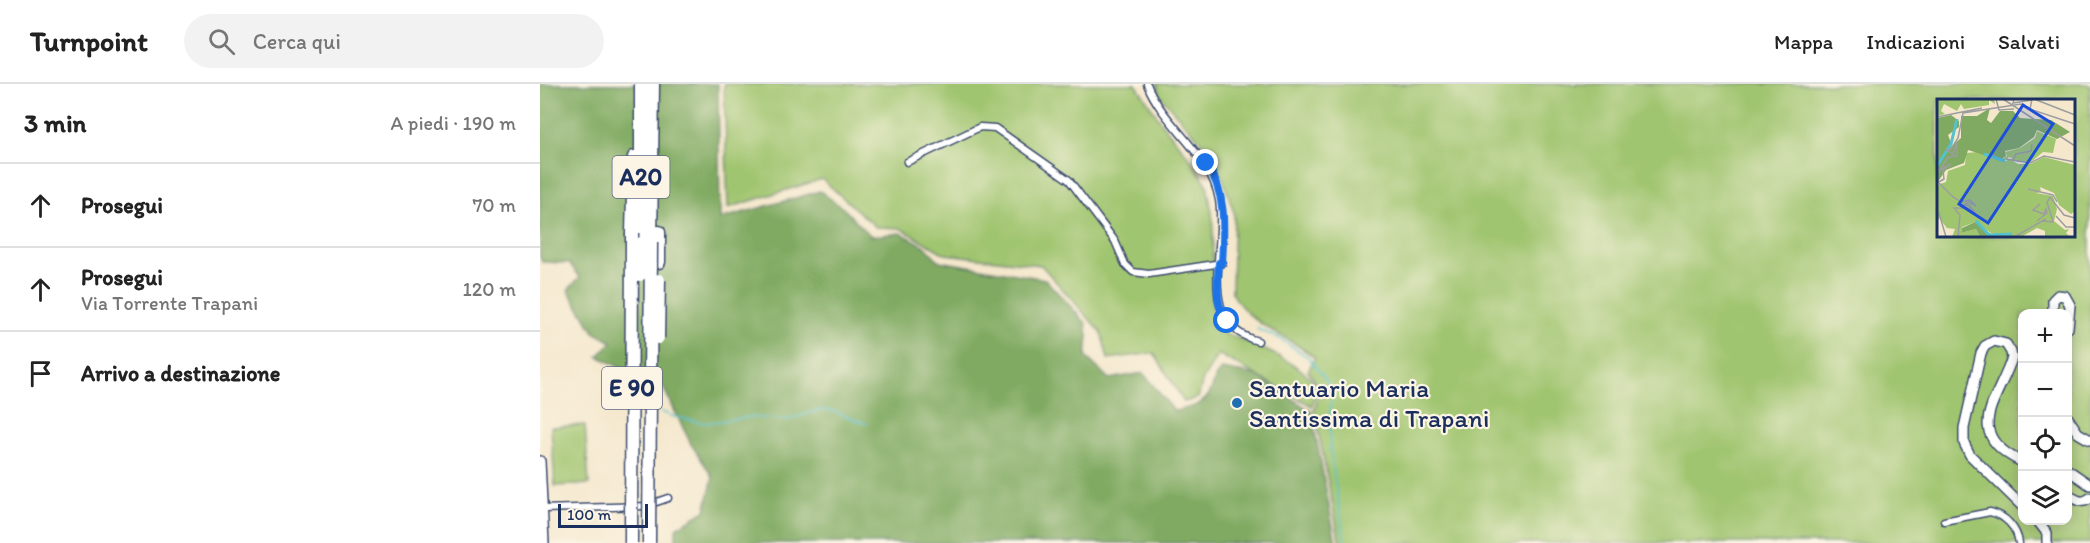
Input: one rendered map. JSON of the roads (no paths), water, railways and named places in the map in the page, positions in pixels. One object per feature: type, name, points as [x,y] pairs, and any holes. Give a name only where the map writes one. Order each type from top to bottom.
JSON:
[{"type":"highway","name":"A20","points":[[641,84],[647,111]]},
{"type":"highway","name":"A20","points":[[639,543],[647,111],[653,84]]},
{"type":"highway","name":"E 90","points":[[631,543],[634,153],[647,111]]},
{"type":"highway","points":[[647,111],[659,146],[656,543]]},
{"type":"highway","name":"A20","points":[[646,243],[649,543]]},
{"type":"main road","points":[[2053,309],[2053,300],[2058,295],[2065,296],[2069,309]]},
{"type":"main road","points":[[2018,460],[2001,449],[1988,427],[1992,402],[2012,358],[2006,344],[1994,341],[1985,346],[1981,353],[1964,428],[1964,440],[1970,455],[2018,502]]},
{"type":"main road","points":[[2072,425],[2078,434],[2090,440]]},
{"type":"main road","points":[[540,461],[543,543]]},
{"type":"main road","points":[[2069,471],[2090,485]]},
{"type":"main road","points":[[2072,498],[2079,501],[2090,498]]},
{"type":"main road","points":[[2042,525],[2046,530],[2047,543]]},
{"type":"street","points":[[1148,84],[1158,102],[1186,136],[1216,180],[1224,220],[1220,263],[1220,291],[1223,308],[1233,324],[1258,341]]},
{"type":"street","points":[[908,162],[980,127],[994,128],[1069,180],[1115,241],[1125,264],[1133,272],[1149,274],[1220,263]]},
{"type":"street","points":[[542,509],[645,506],[668,498]]},
{"type":"street","points":[[1944,521],[1995,513],[2011,525],[2018,536],[2019,543]]},
{"type":"waterway","points":[[1257,329],[1279,338],[1308,357],[1326,380],[1332,395],[1330,450],[1345,543]]},
{"type":"waterway","points":[[656,410],[704,423],[752,417],[786,420],[821,410],[833,411],[867,424]]},
{"type":"place","name":"Santuario Maria Santissima di Trapani","points":[[1237,403]]}]
